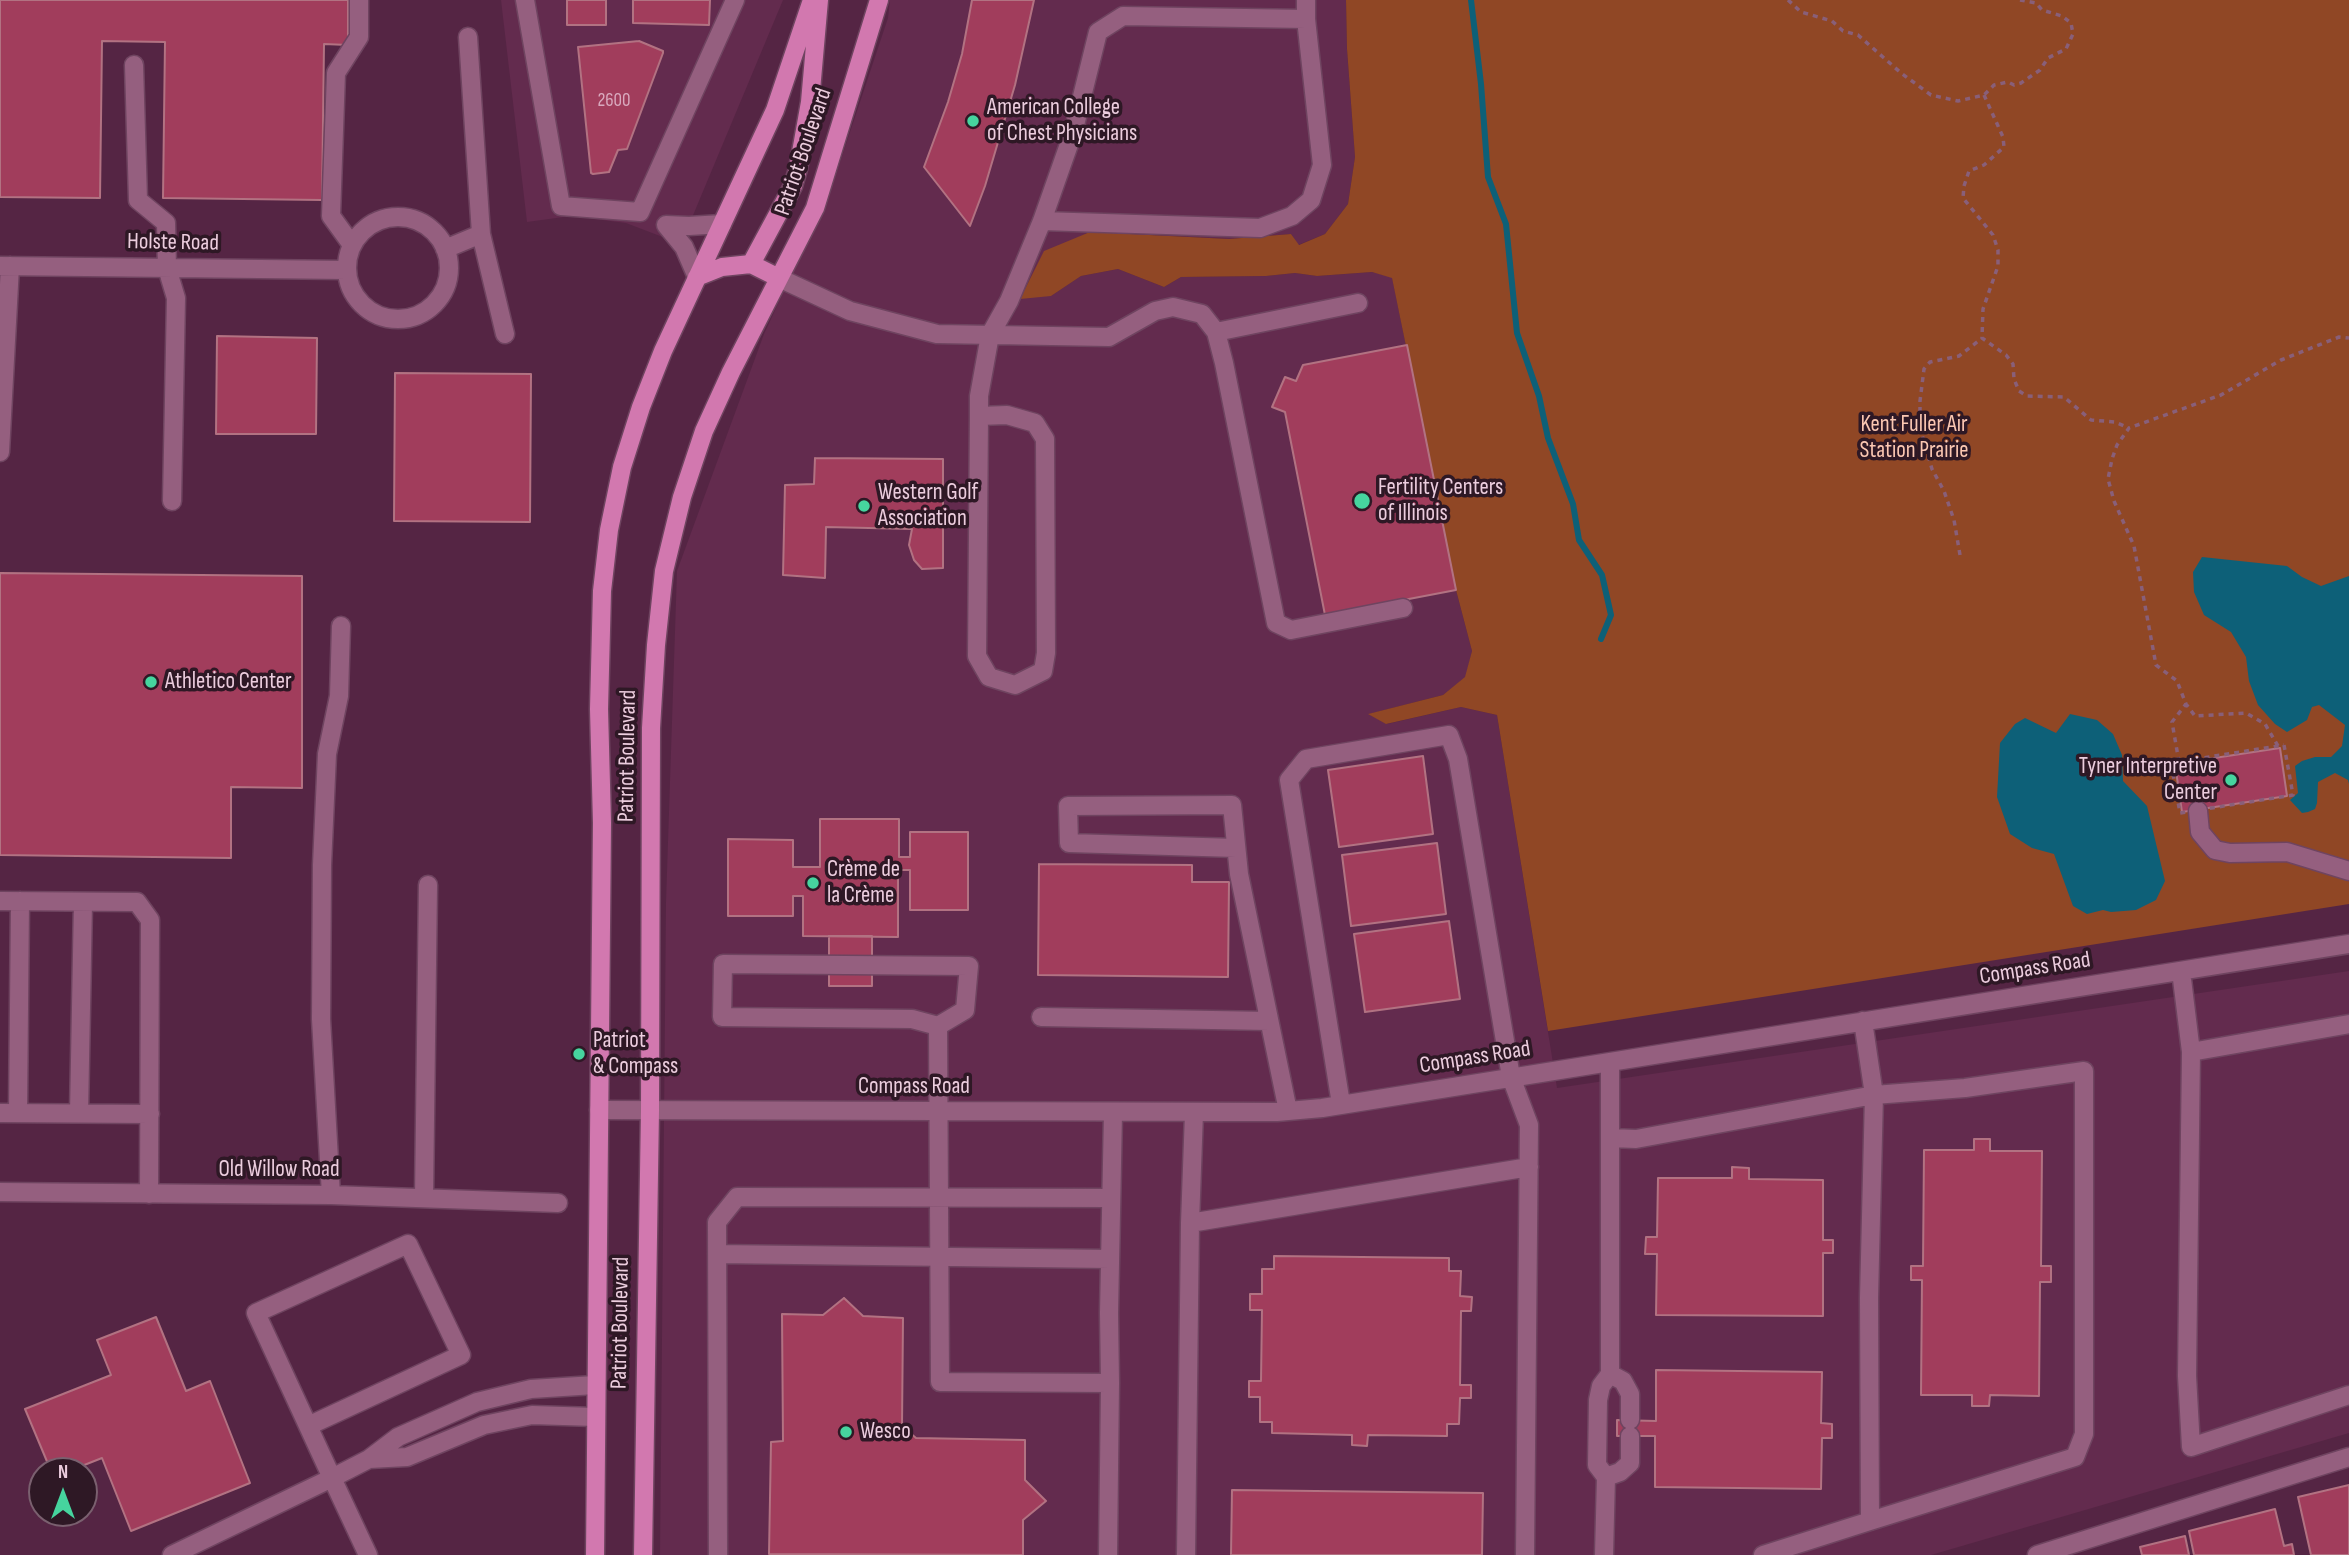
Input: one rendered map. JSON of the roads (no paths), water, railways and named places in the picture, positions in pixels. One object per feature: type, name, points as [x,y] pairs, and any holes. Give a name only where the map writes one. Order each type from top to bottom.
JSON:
[{"type":"main road","name":"Patriot Boulevard","points":[[595,1555],[602,823],[599,709],[603,579],[609,530],[622,467],[663,351],[775,110],[812,0]]},
{"type":"main road","points":[[751,264],[793,186],[798,169],[810,102],[820,0]]},
{"type":"main road","name":"Patriot Boulevard","points":[[643,1555],[650,1110],[652,728],[656,645],[664,571],[682,497],[704,431],[731,372],[815,208],[879,0]]},
{"type":"main road","points":[[697,277],[722,267],[751,264],[779,278]]},
{"type":"street","points":[[352,245],[331,216],[336,73],[359,37],[359,0]]},
{"type":"street","points":[[526,0],[561,206],[640,212],[666,225],[722,224]]},
{"type":"street","points":[[640,212],[735,0]]},
{"type":"street","points":[[1042,221],[1260,228],[1292,216],[1311,200],[1322,165],[1306,0]]},
{"type":"street","points":[[979,416],[1007,415],[1035,424],[1045,439],[1046,653],[1043,671],[1015,685],[989,677],[977,656],[979,396],[990,335],[1009,300],[1042,221],[1073,133],[1098,32],[1123,16],[1306,19]]},
{"type":"street","points":[[468,37],[481,234],[505,334]]},
{"type":"street","points":[[134,65],[138,200],[166,223],[167,268],[176,298],[172,501]]},
{"type":"street","points":[[391,218],[408,218],[424,224],[436,235],[445,249],[449,265],[441,296],[430,308],[416,316],[384,318],[369,311],[357,300],[349,286],[346,270],[352,245],[362,232],[376,223],[391,218]]},
{"type":"street","points":[[666,225],[684,247],[697,277]]},
{"type":"street","points":[[445,249],[481,234]]},
{"type":"street","points":[[0,452],[5,266]]},
{"type":"street","name":"Holste Road","points":[[5,266],[346,270]]},
{"type":"street","points":[[779,278],[850,311],[937,334],[1109,337],[1155,311],[1174,307],[1202,314],[1216,332],[1224,363],[1276,622],[1291,630],[1403,608]]},
{"type":"street","points":[[1216,332],[1358,303]]},
{"type":"street","points":[[331,1195],[321,1018],[322,865],[327,754],[339,696],[341,626]]},
{"type":"street","points":[[1341,1104],[1289,780],[1306,759],[1448,735],[1458,759],[1511,1077],[1529,1125],[1525,1555]]},
{"type":"street","points":[[1236,848],[1069,843],[1068,806],[1232,805],[1239,874],[1287,1111]]},
{"type":"street","points":[[2198,811],[2200,832],[2215,850],[2231,853],[2287,852],[2349,871]]},
{"type":"street","points":[[424,1198],[428,885]]},
{"type":"street","points":[[0,901],[137,902],[150,920],[149,1194]]},
{"type":"street","points":[[20,901],[9,1113],[150,1114]]},
{"type":"street","points":[[79,1113],[83,902]]},
{"type":"street","name":"Compass Road","points":[[599,1110],[1113,1113],[1287,1111],[2349,944]]},
{"type":"street","points":[[723,964],[969,965],[965,1010],[938,1026],[912,1018],[722,1017],[723,964]]},
{"type":"street","points":[[2181,971],[2192,1052],[2187,1376],[2191,1447],[2349,1395]]},
{"type":"street","points":[[1041,1017],[1269,1021]]},
{"type":"street","points":[[1863,1021],[1874,1096],[1869,1298],[1870,1521]]},
{"type":"street","points":[[2192,1052],[2349,1024]]},
{"type":"street","points":[[938,1026],[940,1382],[1110,1383]]},
{"type":"street","points":[[1604,1555],[1606,1477],[1597,1465],[1598,1400],[1601,1386],[1610,1374],[1610,1062]]},
{"type":"street","points":[[1611,1138],[1636,1139],[1874,1096],[1965,1088],[2084,1071],[2084,1434],[2075,1457],[1763,1555]]},
{"type":"street","points":[[1108,1555],[1113,1113]]},
{"type":"street","points":[[1186,1555],[1194,1113]]},
{"type":"street","points":[[1190,1223],[1529,1167]]},
{"type":"street","name":"Old Willow Road","points":[[0,1192],[331,1195],[558,1203]]},
{"type":"street","points":[[718,1555],[717,1222],[737,1197],[1111,1198]]},
{"type":"street","points":[[308,1426],[461,1355],[408,1244],[256,1314],[332,1478],[368,1555]]},
{"type":"street","points":[[717,1254],[1110,1259]]},
{"type":"street","points":[[1606,1477],[1620,1472],[1630,1463],[1630,1394],[1623,1381],[1610,1374]]},
{"type":"street","points":[[172,1555],[369,1460],[398,1437],[477,1402],[531,1389],[595,1385]]},
{"type":"street","points":[[369,1460],[407,1457],[484,1425],[532,1415],[595,1417]]},
{"type":"street","points":[[2037,1555],[2349,1457]]},
{"type":"water","points":[[2202,557],[2287,566],[2321,586],[2349,576],[2349,784],[2348,780],[2335,773],[2318,782],[2315,809],[2302,813],[2290,800],[2298,793],[2295,766],[2315,757],[2331,757],[2342,746],[2345,725],[2319,705],[2312,707],[2307,720],[2287,732],[2275,724],[2258,705],[2249,681],[2246,657],[2231,632],[2204,615],[2194,592],[2193,572]]},
{"type":"water","points":[[2070,714],[2097,720],[2113,734],[2122,755],[2123,781],[2147,806],[2165,881],[2156,900],[2136,910],[2103,910],[2087,914],[2073,906],[2054,854],[2032,848],[2010,834],[1997,797],[2000,743],[2015,724],[2025,718],[2056,733]]},
{"type":"waterway","points":[[1471,0],[1488,177],[1506,224],[1517,333],[1539,396],[1548,438],[1573,504],[1579,540],[1602,575],[1611,615],[1601,639]]},
{"type":"place","name":"American College of Chest Physicians","points":[[973,121]]},
{"type":"place","name":"Fertility Centers of Illinois","points":[[1362,501]]},
{"type":"place","name":"Western Golf Association","points":[[864,506]]},
{"type":"place","name":"Athletico Center","points":[[151,682]]},
{"type":"place","name":"Tyner Interpretive Center","points":[[2231,780]]},
{"type":"place","name":"Crème de la Crème","points":[[813,883]]},
{"type":"place","name":"Patriot & Compass","points":[[579,1054]]},
{"type":"place","name":"Wesco","points":[[846,1432]]},
{"type":"park label","name":"Kent Fuller Air Station Prairie","points":[[1914,438]]}]
